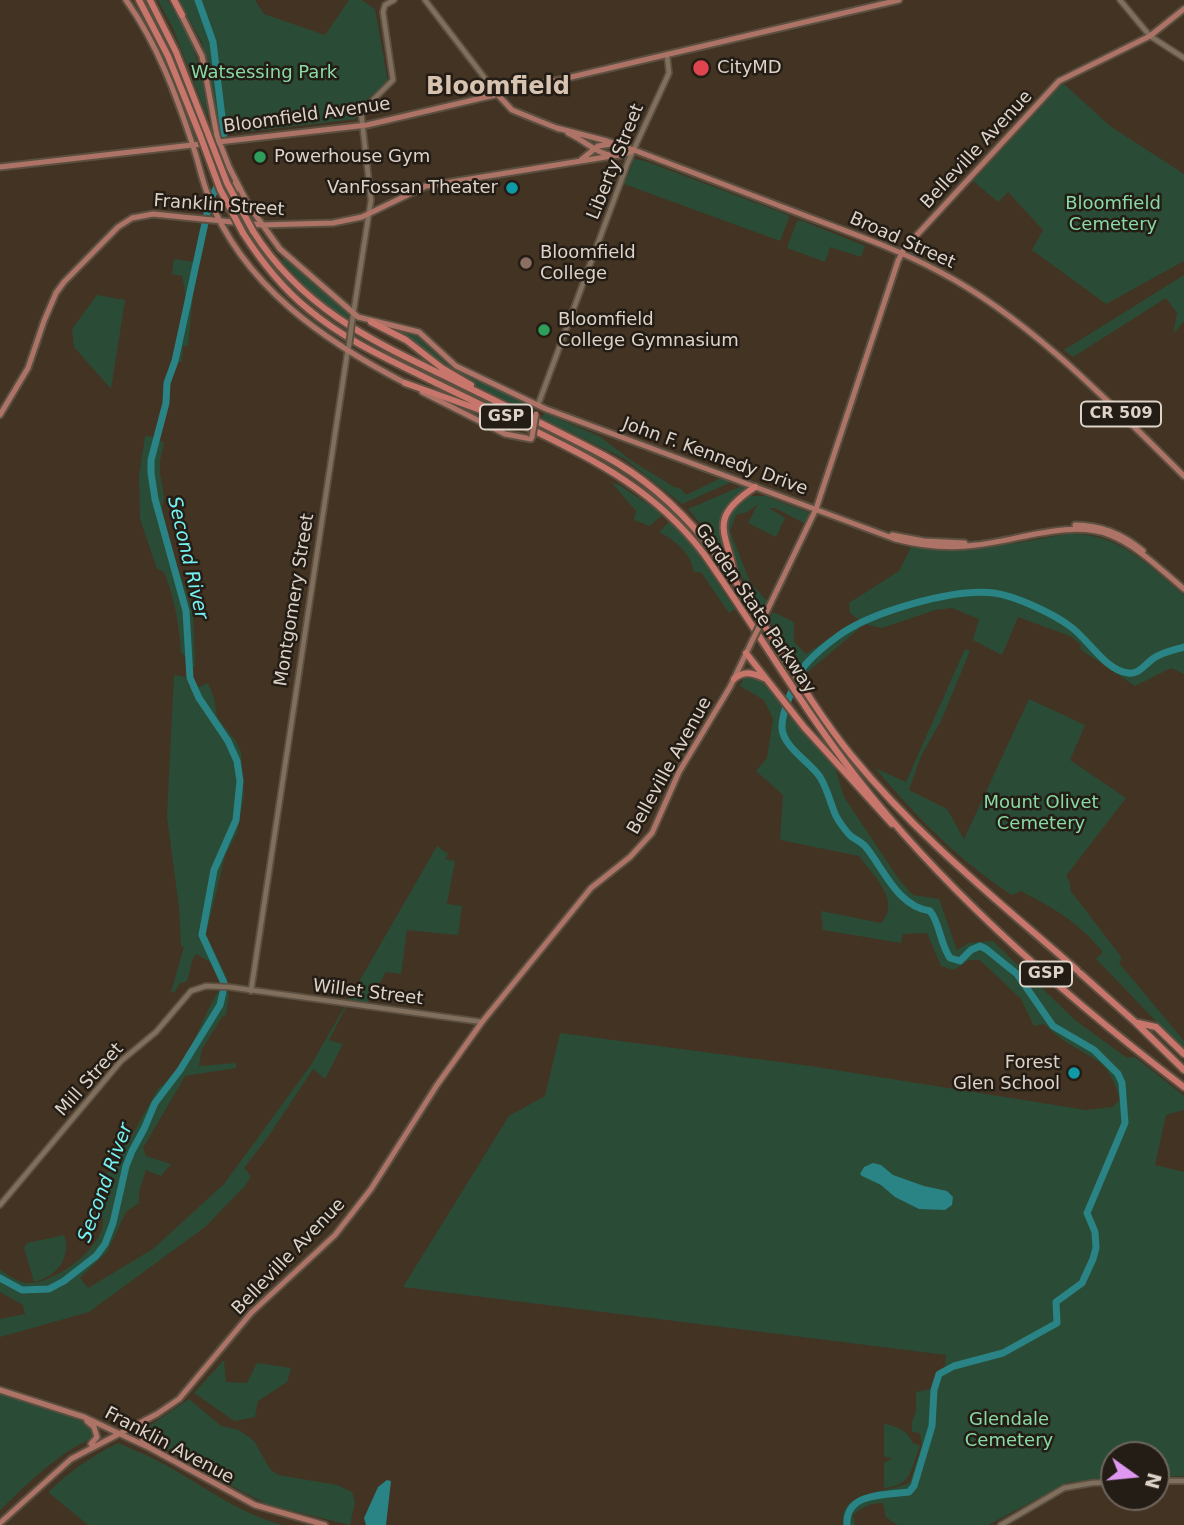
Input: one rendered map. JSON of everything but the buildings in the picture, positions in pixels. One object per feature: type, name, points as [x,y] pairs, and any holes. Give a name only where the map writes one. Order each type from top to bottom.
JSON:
[{"type":"highway","name":"Garden State Parkway","points":[[139,0],[165,49],[227,202],[243,233],[267,267],[287,289],[315,315],[340,332],[532,436],[623,478],[651,498],[675,520],[711,563],[789,683],[858,779],[926,857],[1054,981],[1184,1088]]},
{"type":"highway","name":"Garden State Parkway","points":[[150,0],[173,45],[228,183],[253,231],[274,262],[294,283],[343,323],[389,349],[612,459],[650,484],[684,514],[699,530],[735,581],[793,672],[849,752],[907,819],[934,847],[1135,1022],[1184,1070]]},
{"type":"highway","points":[[173,0],[182,15]]},
{"type":"highway","points":[[371,321],[406,340],[450,373],[540,423]]},
{"type":"highway","points":[[405,383],[451,398],[532,436]]},
{"type":"highway","points":[[735,581],[724,538],[724,519],[731,505],[755,487]]},
{"type":"highway","points":[[746,653],[791,712],[882,815],[926,857]]},
{"type":"highway","points":[[734,679],[748,673],[766,679]]},
{"type":"highway","points":[[1135,1022],[1156,1027],[1184,1054]]},
{"type":"main road","points":[[126,0],[161,60],[207,193],[220,221],[246,260],[274,293],[302,319],[405,383],[505,434],[532,436]]},
{"type":"main road","name":"Bloomfield Avenue","points":[[0,167],[362,126],[899,0]]},
{"type":"main road","name":"Belleville Avenue","points":[[0,1523],[61,1467],[86,1449],[169,1407],[188,1391],[251,1313],[335,1235],[371,1189],[437,1085],[482,1022],[590,888],[630,857],[652,833],[679,772],[734,679],[816,509],[901,254],[1059,81],[1150,36],[1184,9]]},
{"type":"main road","points":[[182,15],[202,56],[219,142],[234,178],[262,225],[279,249],[354,313],[363,320],[371,321]]},
{"type":"main road","name":"Broad Street","points":[[498,95],[512,110],[583,140],[603,155],[612,156]]},
{"type":"main road","name":"Broad Street","points":[[557,128],[634,150],[814,219],[939,271],[1031,334],[1128,420],[1184,476]]},
{"type":"main road","name":"Franklin Street","points":[[578,160],[604,144],[618,145]]},
{"type":"main road","name":"CR 509","points":[[612,156],[634,150]]},
{"type":"main road","name":"Franklin Street","points":[[0,415],[28,368],[56,293],[118,227],[128,220],[145,215],[262,225],[333,223],[369,213],[426,186],[612,156]]},
{"type":"main road","points":[[214,206],[224,209],[233,205],[236,196],[234,178]]},
{"type":"main road","name":"John F. Kennedy Drive","points":[[371,321],[409,328],[424,335],[456,366],[538,405],[881,534],[910,543],[949,547],[1073,529],[1092,530],[1126,542],[1184,588]]},
{"type":"main road","name":"Liberty Street","points":[[532,436],[538,405]]},
{"type":"main road","name":"John F. Kennedy Drive","points":[[881,534],[924,541],[962,543],[1073,525],[1093,526],[1128,540],[1184,588]]},
{"type":"main road","name":"Franklin Avenue","points":[[0,1390],[84,1417],[150,1448],[239,1498],[269,1510],[325,1525]]},
{"type":"main road","points":[[84,1417],[94,1427],[97,1437],[86,1449]]},
{"type":"main road","points":[[145,1420],[139,1435],[150,1448]]},
{"type":"street","points":[[362,126],[362,108],[390,85],[393,78],[383,12],[385,5],[394,0]]},
{"type":"street","points":[[425,0],[498,95]]},
{"type":"street","points":[[1120,0],[1150,36],[1184,58]]},
{"type":"street","name":"Liberty Street","points":[[538,405],[634,150],[669,72],[667,55]]},
{"type":"street","name":"Montgomery Street","points":[[251,991],[369,213],[370,197],[362,126]]},
{"type":"street","name":"Mill Street","points":[[0,1205],[121,1061],[156,1032],[191,991],[198,987],[251,991]]},
{"type":"street","name":"Willet Street","points":[[251,991],[482,1022]]},
{"type":"street","points":[[1001,1525],[1064,1488],[1100,1483]]},
{"type":"green space","points":[[158,0],[167,0],[191,42],[200,71],[208,118],[173,28]]},
{"type":"green space","name":"Watsessing Park","points":[[178,0],[255,0],[264,14],[325,35],[349,0],[362,0],[375,9],[388,82],[359,106],[356,119],[220,135],[202,42]]},
{"type":"green space","name":"Bloomfield Cemetery","points":[[1063,83],[1110,126],[1184,174],[1184,261],[1106,304],[1032,250],[1043,230],[1008,192],[998,202],[973,181]]},
{"type":"green space","points":[[634,159],[788,215],[780,241],[624,184]]},
{"type":"green space","points":[[797,221],[865,246],[861,257],[830,247],[825,262],[787,248]]},
{"type":"green space","points":[[283,258],[349,314],[347,322],[309,290],[282,261]]},
{"type":"green space","points":[[174,259],[194,262],[188,346],[183,346],[182,362],[175,361],[185,297],[182,276],[172,274]]},
{"type":"green space","points":[[1184,275],[1184,321],[1173,334],[1177,313],[1166,298],[1073,357],[1064,350]]},
{"type":"green space","points":[[97,295],[125,300],[111,389],[74,347],[72,329]]},
{"type":"green space","points":[[388,328],[414,334],[447,364],[533,407],[532,414],[463,379]]},
{"type":"green space","points":[[545,413],[599,436],[632,461],[680,488],[686,495],[721,478],[731,482],[682,504],[625,459],[541,418]]},
{"type":"green space","points":[[145,436],[154,437],[164,443],[160,460],[164,497],[162,509],[171,547],[193,612],[195,667],[186,666],[185,656],[181,653],[171,592],[164,572],[157,569],[140,519],[139,477]]},
{"type":"green space","points":[[611,482],[660,512],[661,516],[650,526],[634,520],[636,511]]},
{"type":"green space","points":[[742,486],[745,490],[731,503],[724,516],[722,530],[725,549],[722,549],[688,509]]},
{"type":"green space","points":[[750,496],[765,496],[810,513],[804,523],[775,508],[769,508],[785,518],[776,537],[748,523],[758,504],[747,512],[736,515],[730,531],[750,582],[767,601],[762,611],[737,567],[727,533],[728,518],[735,506]]},
{"type":"green space","points":[[669,522],[696,552],[735,609],[729,613],[701,572],[694,572],[681,548],[659,532]]},
{"type":"green space","points":[[1067,534],[1102,538],[1117,544],[1131,552],[1184,595],[1184,674],[1171,668],[1135,686],[1080,649],[1081,645],[1070,636],[1018,617],[1002,655],[973,640],[979,619],[952,608],[935,610],[882,628],[864,624],[850,613],[849,603],[899,571],[911,547],[970,549]]},
{"type":"green space","points":[[773,612],[794,622],[794,642],[806,654],[853,623],[860,628],[804,675],[769,620]]},
{"type":"green space","name":"Mount Olivet Cemetery","points":[[965,649],[970,651],[941,721],[921,756],[909,790],[947,809],[964,839],[1029,699],[1085,725],[1070,760],[1126,798],[1066,876],[1070,890],[1122,958],[1119,963],[1184,1041],[1184,1050],[1096,959],[1103,952],[1084,932],[1055,910],[1021,891],[1012,895],[974,868],[922,820],[875,768],[906,782]]},
{"type":"green space","points":[[174,675],[185,677],[189,687],[208,683],[217,717],[241,752],[244,795],[237,833],[225,856],[206,934],[227,978],[226,983],[220,982],[210,962],[196,954],[186,982],[180,983],[174,993],[171,992],[184,947],[181,946],[179,907],[167,817]]},
{"type":"green space","name":"Glendale Cemetery","points":[[745,676],[755,676],[763,681],[788,715],[835,767],[844,797],[900,881],[913,895],[939,899],[957,950],[969,943],[993,941],[1075,1020],[1127,1058],[1135,1057],[1184,1096],[1184,1110],[1166,1115],[1155,1165],[1184,1172],[1184,1476],[1170,1476],[1170,1441],[1100,1441],[1100,1480],[1069,1482],[988,1525],[897,1525],[886,1517],[883,1503],[879,1503],[867,1506],[853,1515],[855,1525],[843,1525],[844,1513],[849,1504],[857,1498],[910,1482],[922,1445],[920,1433],[912,1432],[916,1392],[931,1389],[936,1376],[945,1367],[946,1355],[403,1287],[509,1116],[545,1096],[560,1033],[810,1066],[1086,1110],[1112,1107],[1120,1100],[1106,1069],[1044,1024],[1034,1026],[1021,999],[980,960],[969,960],[954,970],[941,966],[927,933],[903,934],[901,943],[823,930],[821,911],[881,923],[887,915],[887,898],[878,880],[859,856],[780,840],[783,795],[756,771],[767,758],[773,719],[764,700],[740,686]]},
{"type":"green space","points":[[437,846],[448,854],[445,859],[455,861],[447,904],[462,906],[458,935],[407,930],[401,974],[386,972],[365,1007],[346,1007],[329,1040],[343,1044],[325,1079],[313,1069],[244,1168],[251,1176],[245,1186],[205,1227],[89,1312],[0,1337],[0,1319],[25,1314],[23,1305],[0,1292],[0,1270],[22,1282],[40,1281],[64,1271],[94,1243],[103,1221],[96,1208],[104,1188],[102,1181],[116,1160],[115,1143],[126,1146],[158,1089],[186,1056],[218,992],[229,993],[226,1015],[222,1017],[202,1049],[199,1066],[236,1063],[236,1068],[185,1076],[143,1148],[146,1156],[171,1164],[161,1176],[146,1170],[139,1192],[139,1203],[126,1212],[107,1252],[80,1278],[88,1288],[153,1249],[224,1184],[311,1065]]},
{"type":"green space","points":[[64,1235],[64,1259],[49,1276],[34,1282],[24,1248],[27,1243]]},
{"type":"green space","points":[[224,1360],[226,1382],[247,1383],[257,1363],[291,1368],[287,1382],[258,1401],[255,1417],[234,1421],[194,1393]]},
{"type":"green space","points":[[0,1392],[75,1418],[95,1428],[95,1437],[56,1460],[0,1510]]},
{"type":"green space","points":[[189,1399],[221,1426],[239,1430],[254,1441],[270,1469],[278,1475],[337,1485],[352,1492],[355,1502],[350,1525],[269,1505],[147,1438],[145,1429]]},
{"type":"green space","points":[[884,1424],[901,1429],[913,1443],[920,1446],[905,1480],[884,1488],[884,1463],[893,1458],[884,1457]]},
{"type":"green space","points":[[118,1443],[158,1461],[250,1513],[283,1525],[88,1525],[48,1492],[82,1464]]},
{"type":"water","points":[[873,1163],[881,1165],[893,1175],[947,1191],[953,1197],[952,1205],[945,1210],[919,1209],[895,1197],[881,1185],[860,1174],[864,1167]]},
{"type":"water","points":[[387,1480],[391,1481],[386,1525],[366,1525],[364,1518],[378,1487]]},
{"type":"waterway","name":"Second River","points":[[198,0],[213,42],[224,134]]},
{"type":"waterway","name":"Second River","points":[[224,983],[202,935],[214,870],[236,820],[240,781],[237,761],[228,741],[199,698],[190,678],[186,611],[155,499],[151,460],[210,200],[226,170]]},
{"type":"waterway","points":[[847,1525],[848,1514],[860,1501],[879,1495],[909,1492],[914,1486],[932,1426],[934,1390],[939,1374],[954,1366],[1003,1353],[1057,1323],[1056,1302],[1082,1283],[1093,1259],[1096,1248],[1095,1232],[1087,1213],[1125,1123],[1122,1083],[1118,1074],[1094,1050],[1053,1026],[1017,974],[986,949],[980,946],[971,950],[960,961],[950,958],[930,911],[919,908],[900,894],[865,846],[846,830],[836,816],[820,777],[792,748],[784,735],[782,722],[790,694],[806,664],[830,642],[852,627],[913,604],[957,594],[994,593],[1034,606],[1071,627],[1105,661],[1128,673],[1139,670],[1161,654],[1184,647]]},
{"type":"waterway","name":"Second River","points":[[0,1278],[22,1290],[49,1289],[96,1256],[105,1244],[113,1223],[126,1166],[155,1103],[180,1070],[220,1005],[223,992]]},
{"type":"place","name":"CityMD","points":[[701,68]]},
{"type":"place","name":"Powerhouse Gym","points":[[260,157]]},
{"type":"place","name":"VanFossan Theater","points":[[512,188]]},
{"type":"place","name":"Bloomfield College","points":[[526,263]]},
{"type":"place","name":"Bloomfield College Gymnasium","points":[[544,330]]},
{"type":"place","name":"Forest Glen School","points":[[1074,1073]]},
{"type":"district","name":"Bloomfield","points":[[498,88]]}]
